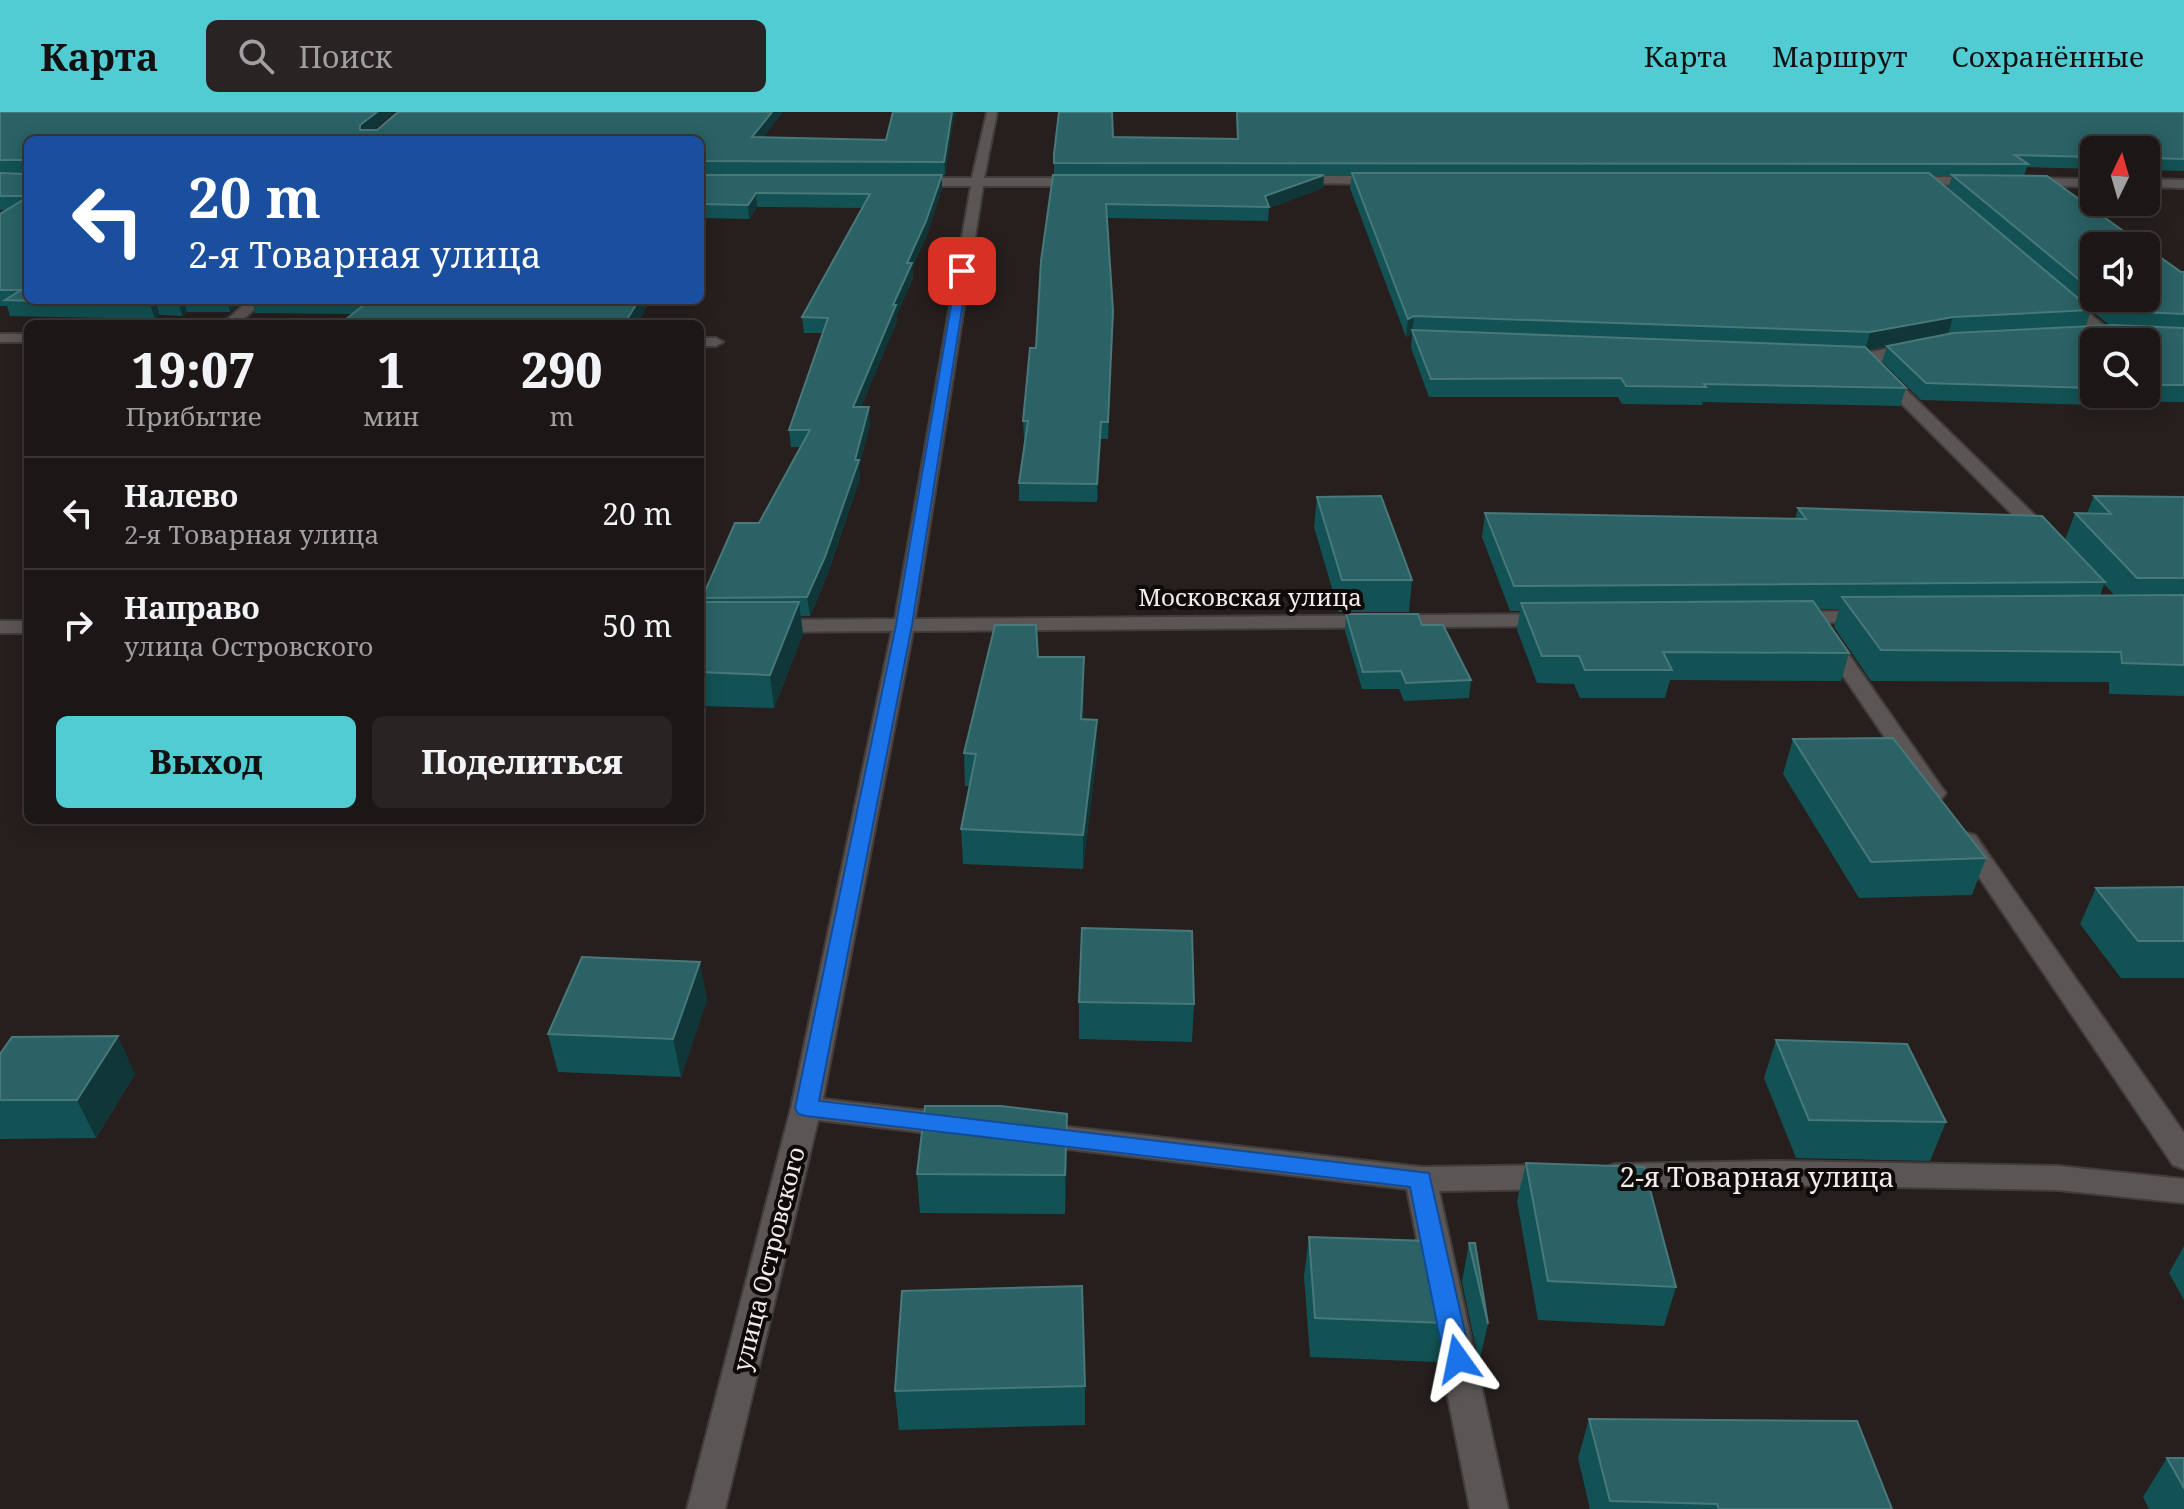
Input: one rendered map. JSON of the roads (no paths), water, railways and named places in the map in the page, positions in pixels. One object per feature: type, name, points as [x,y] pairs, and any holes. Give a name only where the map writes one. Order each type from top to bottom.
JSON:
[{"type":"street","name":"улица Островского","points":[[706,1509],[806,1108],[904,625],[977,183],[992,112]]},
{"type":"street","points":[[1278,180],[1388,179]]},
{"type":"street","points":[[1897,181],[1989,182]]},
{"type":"street","points":[[1928,181],[1940,191]]},
{"type":"street","points":[[900,182],[1104,182]]},
{"type":"street","points":[[2004,182],[2080,183]]},
{"type":"street","points":[[2160,183],[2184,184]]},
{"type":"street","points":[[2059,293],[2114,334],[2075,335]]},
{"type":"street","points":[[234,320],[253,304]]},
{"type":"street","points":[[0,338],[24,338]]},
{"type":"street","points":[[1833,357],[1865,358],[1934,345]]},
{"type":"street","points":[[1865,358],[2056,547]]},
{"type":"street","points":[[1781,618],[1889,617]]},
{"type":"street","points":[[1813,618],[2184,1157]]},
{"type":"street","name":"Московская улица","points":[[747,626],[1574,620]]},
{"type":"street","points":[[0,627],[24,627]]},
{"type":"street","points":[[806,1108],[980,1128]]},
{"type":"street","name":"2-я Товарная улица","points":[[1011,1132],[1421,1179],[1821,1174],[2058,1178],[2184,1191]]},
{"type":"street","points":[[1421,1179],[1489,1509]]}]
